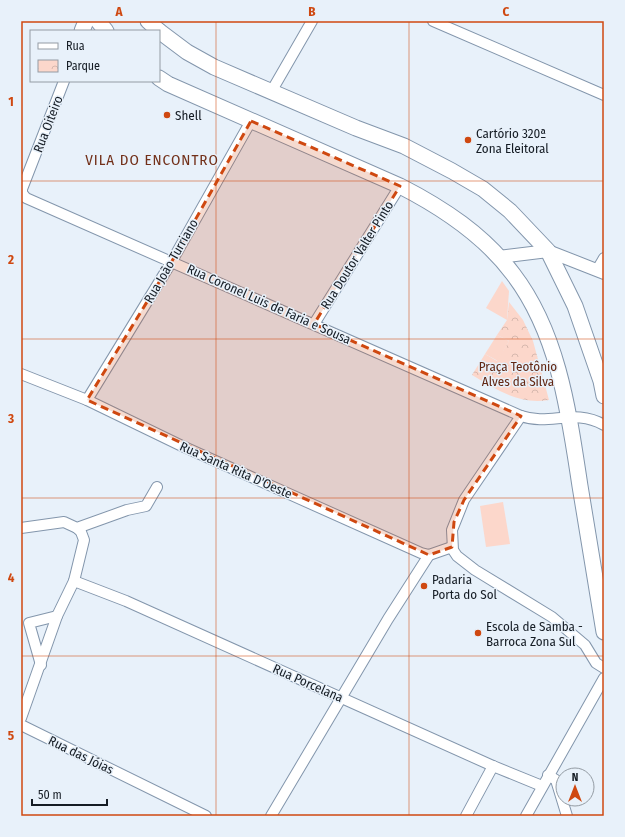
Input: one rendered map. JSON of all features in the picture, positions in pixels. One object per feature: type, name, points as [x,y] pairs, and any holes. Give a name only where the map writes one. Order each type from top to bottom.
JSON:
[{"type":"main road","points":[[98,21],[105,30]]},
{"type":"main road","points":[[148,21],[158,30]]},
{"type":"main road","points":[[160,32],[187,52],[214,67],[270,92],[404,146],[452,171],[483,190],[510,211],[548,251],[575,306],[601,381],[604,396]]},
{"type":"main road","points":[[162,81],[400,186],[428,200],[460,221],[499,257],[528,295],[538,315],[552,352],[569,416],[604,632]]},
{"type":"street","points":[[270,92],[312,21]]},
{"type":"street","points":[[433,21],[604,95]]},
{"type":"street","name":"Rua Oiteiro","points":[[22,190],[64,82]]},
{"type":"street","name":"Rua João Turriano","points":[[88,400],[172,261],[251,120]]},
{"type":"street","name":"Rua Doutor Valter Pinto","points":[[314,324],[400,186]]},
{"type":"street","name":"Rua Coronel Luis de Faria e Sousa","points":[[22,190],[22,193],[26,198],[521,416],[537,419],[569,416],[590,418],[604,424]]},
{"type":"street","points":[[499,257],[548,251],[601,271],[604,258]]},
{"type":"street","name":"Rua Santa Rita D'Oeste","points":[[21,374],[88,400],[196,452],[421,553],[429,555]]},
{"type":"street","points":[[521,416],[464,500],[454,522],[452,547],[457,556],[475,570],[552,617],[585,645],[596,663],[604,668]]},
{"type":"street","points":[[77,528],[127,510],[146,506],[157,487]]},
{"type":"street","points":[[21,528],[64,522],[77,528],[84,540],[74,581],[57,616],[41,665],[21,718]]},
{"type":"street","points":[[271,816],[406,589],[429,555],[452,547]]},
{"type":"street","name":"Rua Porcelana","points":[[74,581],[126,600],[493,766],[542,786]]},
{"type":"street","points":[[41,665],[29,623],[57,616]]},
{"type":"street","points":[[526,816],[604,678]]},
{"type":"street","name":"Rua das Jóias","points":[[21,725],[206,816]]},
{"type":"street","points":[[466,816],[493,766]]},
{"type":"street","points":[[548,775],[556,780],[567,816]]},
{"type":"highlighted area","points":[[251,121],[400,186],[314,324],[521,416],[464,500],[454,522],[452,547],[429,555],[87,400],[172,261]]},
{"type":"green space","points":[[502,281],[509,291],[507,320],[486,308]]},
{"type":"green space","name":"Praça Teotônio Alves da Silva","points":[[509,302],[523,320],[533,341],[549,400],[538,401],[518,398],[499,391],[472,375],[485,354],[497,361],[509,341],[497,335],[507,320]]},
{"type":"green space","points":[[497,335],[509,341],[498,361],[485,354]]},
{"type":"green space","points":[[503,502],[510,544],[486,547],[480,506]]},
{"type":"place","name":"Shell","points":[[167,115]]},
{"type":"place","name":"Cartório 320ª Zona Eleitoral","points":[[468,140]]},
{"type":"place","name":"Padaria Porta do Sol","points":[[424,586]]},
{"type":"place","name":"Escola de Samba - Barroca Zona Sul","points":[[478,633]]},
{"type":"district","name":"VILA DO ENCONTRO","points":[[152,160]]}]
